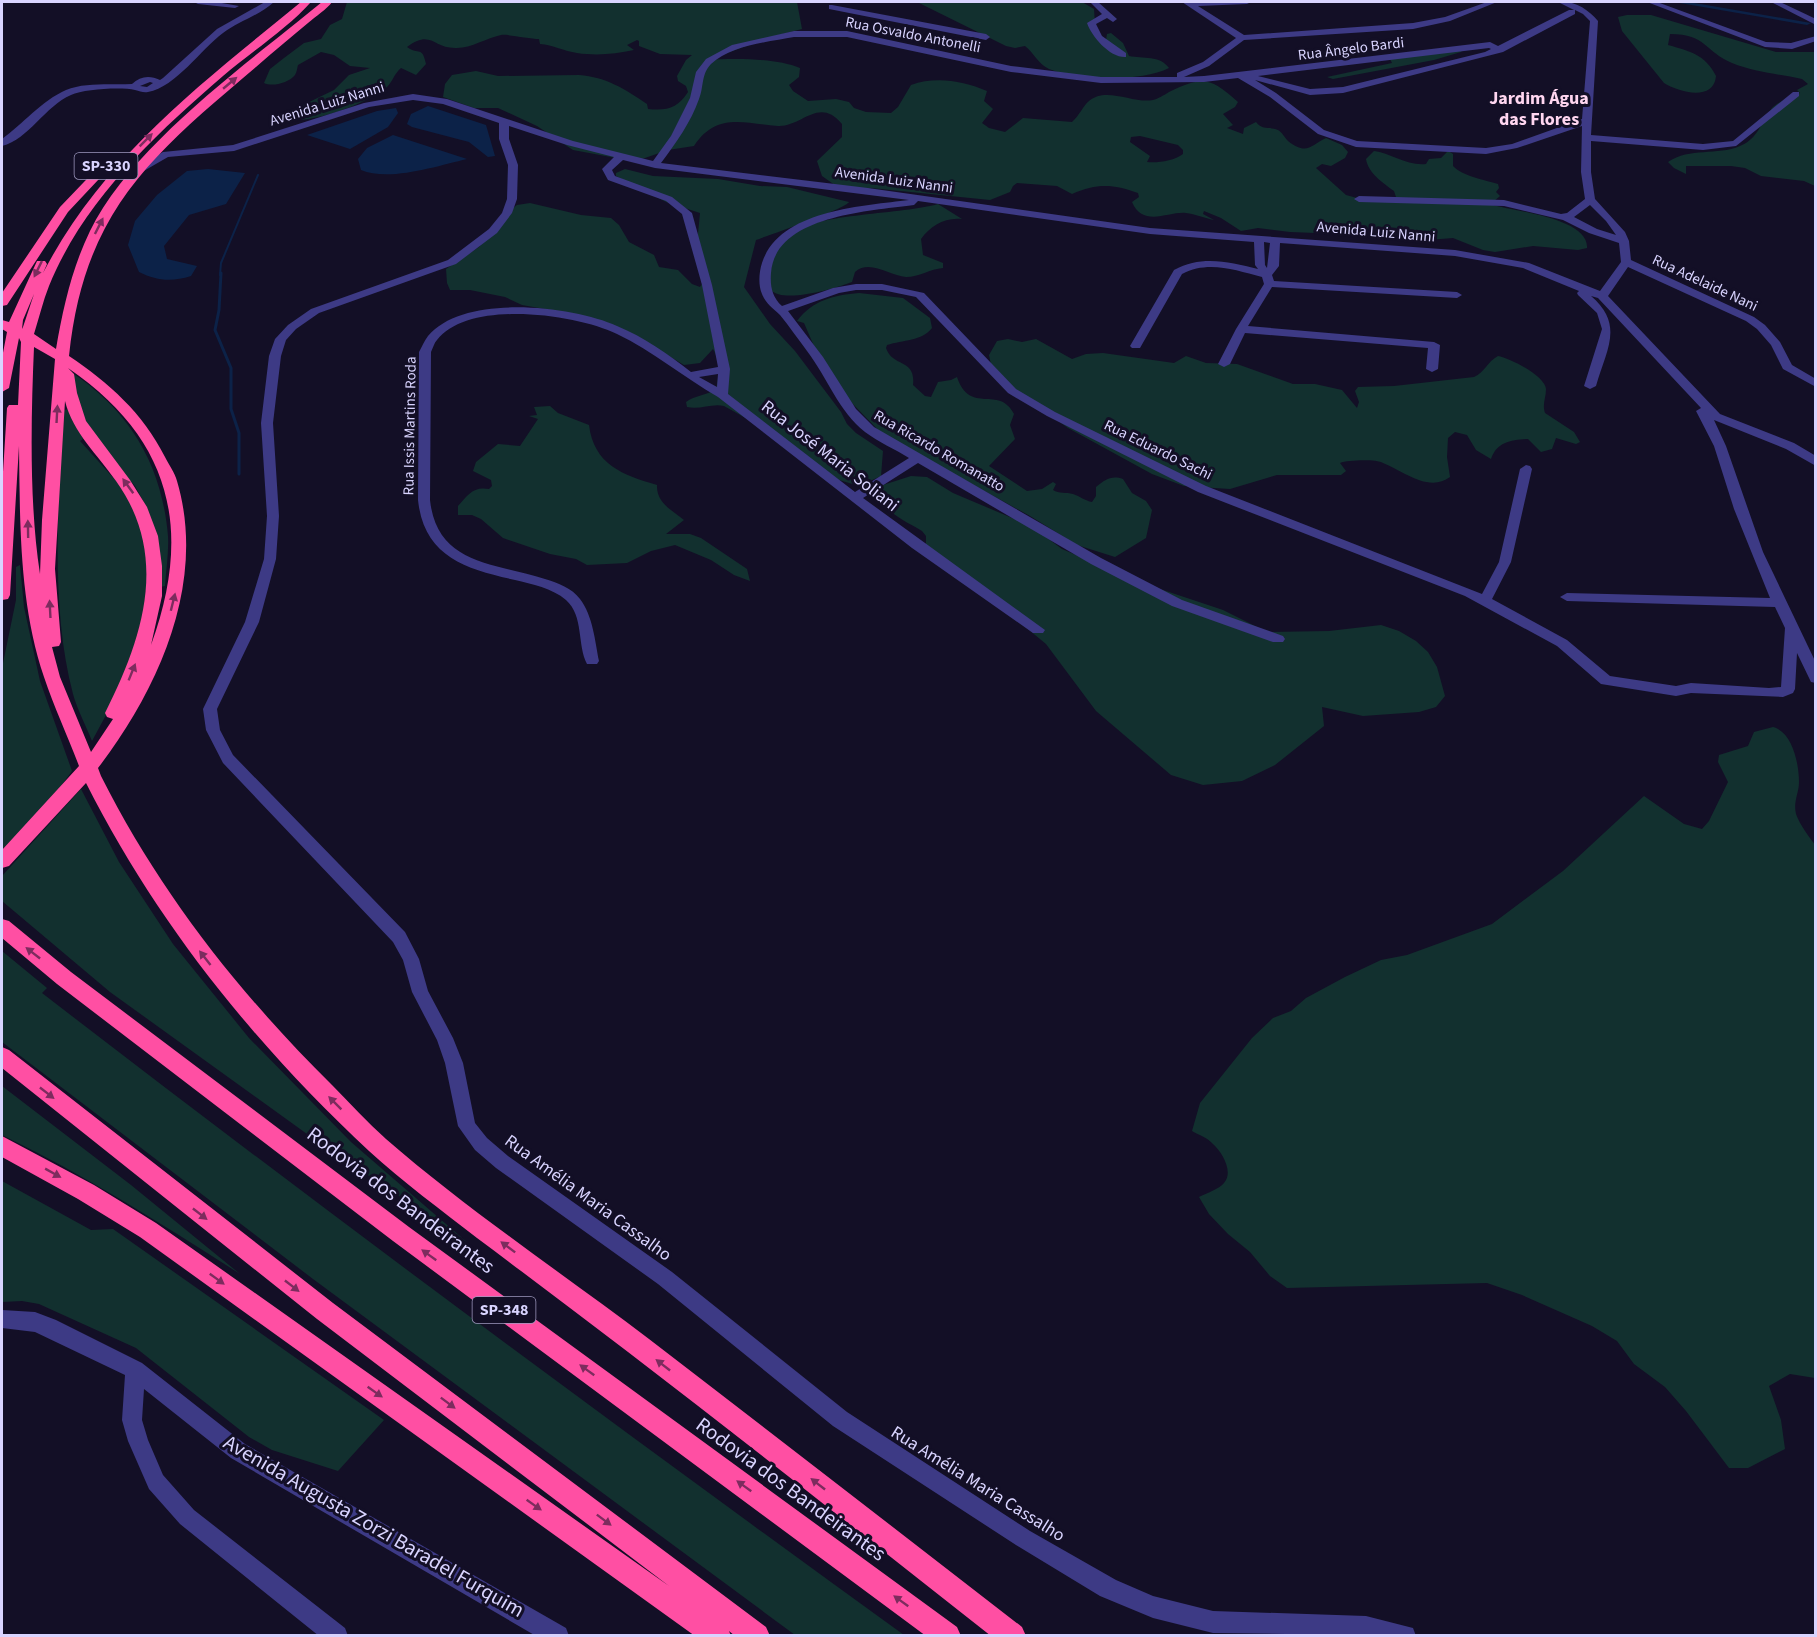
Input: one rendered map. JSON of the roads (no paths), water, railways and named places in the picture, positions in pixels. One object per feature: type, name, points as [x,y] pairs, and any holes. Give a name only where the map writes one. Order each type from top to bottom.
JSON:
[{"type":"highway","name":"SP-330","points":[[2,388],[16,320],[36,274],[67,220],[110,161],[172,101],[293,2]]},
{"type":"highway","name":"SP-330","points":[[2,595],[14,406],[28,330],[53,264],[81,217],[112,176],[170,117],[306,2]]},
{"type":"highway","points":[[67,710],[52,632],[49,548],[58,384],[69,312],[86,254],[104,216],[137,172],[183,124],[327,2]]},
{"type":"highway","points":[[2,302],[64,210],[110,161]]},
{"type":"highway","points":[[34,827],[80,769],[118,704],[146,633],[154,587],[153,548],[143,509],[122,478],[90,441],[73,408],[67,374],[69,312]]},
{"type":"highway","points":[[2,324],[90,377],[122,406],[148,437],[159,455],[173,494],[180,550],[176,593],[155,657],[125,713],[103,749],[77,782],[2,861]]},
{"type":"highway","points":[[28,330],[25,405],[28,547],[42,640],[52,677],[92,776],[118,828],[169,909],[202,955],[282,1049],[377,1144],[432,1190],[639,1346],[1013,1635]]},
{"type":"highway","name":"Rodovia dos Bandeirantes","points":[[2,927],[64,978],[401,1234],[948,1635]]},
{"type":"highway","points":[[2,1056],[316,1305],[757,1635]]},
{"type":"highway","points":[[2,1146],[86,1192],[148,1230],[718,1635]]},
{"type":"street","points":[[198,2],[236,4],[253,12]]},
{"type":"street","points":[[2,143],[69,92],[90,88],[136,87],[144,89],[172,74],[219,31],[270,2]]},
{"type":"street","points":[[1094,2],[1111,16],[1094,20],[1091,23],[1092,27],[1101,40],[1123,55]]},
{"type":"street","points":[[1188,3],[1247,2]]},
{"type":"street","points":[[1162,79],[1191,72],[1242,38],[1413,26],[1447,19],[1493,2]]},
{"type":"street","points":[[1555,2],[1572,6],[1594,21],[1586,172],[1590,200],[1610,219],[1624,241],[1626,262],[1602,296],[1709,411],[1724,422],[1790,446],[1815,462]]},
{"type":"street","points":[[1651,2],[1765,44],[1792,46],[1815,38]]},
{"type":"street","points":[[1775,2],[1815,23]]},
{"type":"street","points":[[1188,3],[1242,38]]},
{"type":"street","points":[[830,4],[837,16]]},
{"type":"street","points":[[830,4],[986,37]]},
{"type":"street","points":[[1490,45],[1572,6]]},
{"type":"street","points":[[1244,75],[1293,89],[1329,93],[1500,50],[1572,6]]},
{"type":"street","points":[[842,25],[847,34]]},
{"type":"street","name":"Rua Osvaldo Antonelli","points":[[655,165],[676,136],[695,98],[700,72],[709,61],[735,47],[754,42],[810,33],[847,34],[1011,69],[1101,80],[1162,79]]},
{"type":"street","points":[[1490,45],[1500,50]]},
{"type":"street","name":"Rua Ângelo Bardi","points":[[1162,79],[1204,79],[1244,75],[1490,45]]},
{"type":"street","points":[[1191,72],[1204,79]]},
{"type":"street","points":[[1244,75],[1321,132],[1356,144],[1486,151],[1514,146],[1587,121]]},
{"type":"street","points":[[1588,138],[1692,146],[1736,144],[1796,94]]},
{"type":"street","name":"Avenida Luiz Nanni","points":[[137,172],[166,154],[234,148],[356,109],[413,97],[444,101],[620,158],[655,165],[868,191],[897,200]]},
{"type":"street","name":"Rua Amélia Maria Cassalho","points":[[504,121],[504,139],[513,165],[512,199],[507,213],[493,231],[462,257],[452,262],[315,311],[292,327],[281,339],[275,356],[267,423],[273,516],[270,559],[252,622],[210,709],[213,730],[228,759],[399,937],[411,959],[420,992],[454,1063],[467,1126],[481,1143],[502,1162],[665,1278],[840,1419],[1023,1538],[1108,1588],[1153,1607],[1213,1622],[1366,1627],[1405,1635]]},
{"type":"street","points":[[183,124],[171,144],[191,151]]},
{"type":"street","points":[[620,158],[607,169],[611,178],[669,199],[687,213],[707,285],[724,369],[722,395]]},
{"type":"street","points":[[868,191],[874,196],[878,207]]},
{"type":"street","points":[[1359,199],[1493,202],[1566,217],[1593,231],[1624,241]]},
{"type":"street","name":"Rua Ricardo Romanatto","points":[[932,200],[897,200],[878,207],[810,222],[786,233],[771,247],[766,262],[765,284],[770,300],[781,310],[823,365],[853,416],[870,430],[1096,561],[1177,603],[1278,639]]},
{"type":"street","name":"Avenida Luiz Nanni","points":[[932,200],[1150,231],[1455,253],[1525,265],[1602,296]]},
{"type":"street","points":[[1566,217],[1590,200]]},
{"type":"street","points":[[1259,240],[1260,266],[1268,280]]},
{"type":"street","points":[[1224,364],[1274,266],[1275,240]]},
{"type":"street","points":[[1136,346],[1178,272],[1188,265],[1209,262],[1268,280],[1457,296]]},
{"type":"street","name":"Rua Adelaide Nani","points":[[1626,262],[1761,327],[1776,344],[1788,367],[1812,383]]},
{"type":"street","points":[[1574,284],[1596,305],[1606,320],[1606,329],[1590,386]]},
{"type":"street","name":"Rua Eduardo Sachi","points":[[781,310],[837,290],[856,287],[882,287],[920,295],[1012,391],[1051,414],[1202,489],[1485,601],[1569,648],[1595,673],[1613,683],[1676,691],[1691,688],[1783,692],[1788,689],[1791,629]]},
{"type":"street","name":"Rua Issis Martins Roda","points":[[592,660],[578,604],[566,593],[550,585],[474,565],[460,558],[438,541],[428,523],[424,500],[425,352],[434,337],[463,319],[481,313],[526,311],[563,315],[608,326],[640,342],[689,376]]},
{"type":"street","points":[[1241,329],[1434,345],[1432,369]]},
{"type":"street","points":[[689,376],[724,369]]},
{"type":"street","name":"Rua José Maria Soliani","points":[[689,376],[722,395],[917,545],[1038,630]]},
{"type":"street","points":[[1812,383],[1815,395]]},
{"type":"street","points":[[1692,392],[1692,398],[1717,436],[1740,510],[1778,603],[1815,678]]},
{"type":"street","points":[[854,498],[918,457]]},
{"type":"street","points":[[1485,601],[1505,562],[1526,469]]},
{"type":"street","points":[[1567,597],[1778,603]]},
{"type":"street","name":"Avenida Augusta Zorzi Baradel Furquim","points":[[2,1319],[35,1322],[135,1370],[238,1451],[558,1635]]},
{"type":"street","points":[[135,1370],[132,1420],[138,1441],[156,1482],[187,1517],[338,1635]]},
{"type":"water","points":[[428,106],[486,125],[495,156],[488,157],[469,142],[407,124],[411,114]]},
{"type":"water","points":[[396,108],[398,113],[388,127],[350,149],[307,135],[377,111]]},
{"type":"water","points":[[393,135],[467,159],[399,174],[372,173],[361,170],[358,159],[367,148]]},
{"type":"water","points":[[208,169],[245,173],[226,204],[189,215],[164,246],[167,259],[197,266],[191,276],[165,280],[139,272],[128,245],[135,221],[157,195],[187,171]]},
{"type":"waterway","points":[[1678,2],[1807,23]]},
{"type":"waterway","points":[[220,275],[221,263],[258,175]]},
{"type":"waterway","points":[[221,273],[219,310],[215,330],[231,368],[231,409],[239,433],[239,474]]},
{"type":"district","name":"Jardim Água das Flores","points":[[1539,108]]}]
